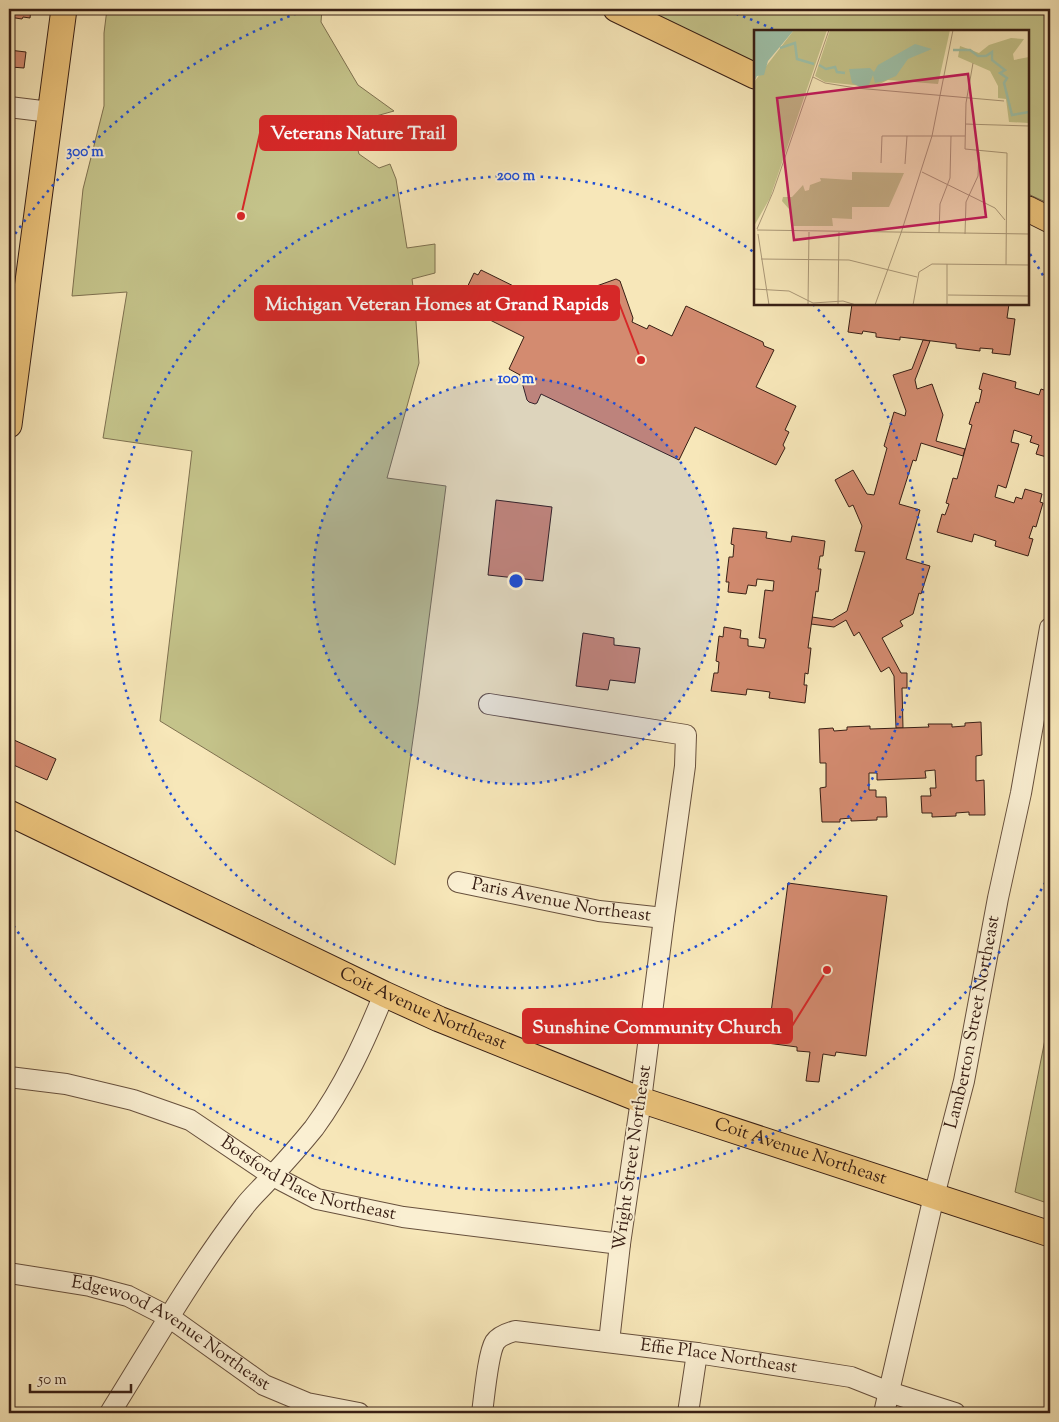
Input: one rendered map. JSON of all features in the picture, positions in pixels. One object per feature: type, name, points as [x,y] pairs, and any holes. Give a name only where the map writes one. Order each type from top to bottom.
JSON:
[{"type":"main road","points":[[9,425],[15,335],[64,9]]},
{"type":"main road","points":[[616,9],[754,76]]},
{"type":"main road","points":[[1029,210],[1050,220]]},
{"type":"main road","name":"Coit Avenue Northeast","points":[[9,813],[384,994],[440,1019],[641,1100],[1050,1234]]},
{"type":"street","points":[[9,107],[50,112]]},
{"type":"street","name":"Lamberton Street Northeast","points":[[884,1413],[934,1196],[964,1081],[1050,628]]},
{"type":"street","name":"Wright Street Northeast","points":[[489,704],[686,735],[685,766],[620,1244],[609,1342]]},
{"type":"street","name":"Paris Avenue Northeast","points":[[458,882],[599,911],[664,918]]},
{"type":"street","points":[[110,1413],[169,1317],[245,1205],[314,1128],[342,1084],[368,1034],[384,994]]},
{"type":"street","name":"Botsford Place Northeast","points":[[9,1077],[66,1084],[133,1100],[190,1120],[273,1176],[317,1199],[403,1217],[620,1244]]},
{"type":"street","name":"Edgewood Avenue Northeast","points":[[9,1273],[90,1286],[128,1296],[169,1317],[264,1385],[307,1403],[359,1413]]},
{"type":"street","name":"Effie Place Northeast","points":[[482,1413],[495,1342],[507,1333],[515,1331],[697,1353],[851,1378],[955,1413]]},
{"type":"street","points":[[688,1413],[697,1353]]},
{"type":"shaded area","points":[[107,9],[322,9],[321,22],[358,85],[394,111],[351,123],[359,154],[379,168],[390,164],[396,179],[407,248],[435,244],[435,273],[412,279],[419,363],[387,478],[446,486],[395,865],[160,721],[192,451],[103,438],[127,292],[72,296],[83,189],[104,106],[104,33]]},
{"type":"shaded area","points":[[645,9],[1050,9],[1050,204],[1029,194],[1029,30],[754,30],[754,62]]},
{"type":"shaded area","points":[[1050,1014],[1050,1204],[1015,1192]]},
{"type":"building","points":[[10,9],[31,9],[30,18],[9,17]]},
{"type":"building","points":[[9,50],[26,52],[24,68],[9,68]]},
{"type":"building","points":[[481,270],[554,306],[560,296],[566,297],[616,279],[620,281],[633,318],[632,322],[647,329],[649,325],[672,336],[686,306],[763,342],[764,346],[774,350],[756,387],[796,406],[785,430],[789,432],[783,445],[785,448],[776,465],[695,427],[679,460],[541,394],[537,403],[529,402],[520,375],[509,369],[524,337],[466,308],[470,300],[463,296],[474,273],[478,275]]},
{"type":"building","points":[[852,305],[1009,305],[1007,318],[1015,319],[1010,355],[992,353],[993,349],[980,348],[980,351],[956,348],[956,344],[900,337],[900,340],[876,337],[876,333],[863,331],[862,334],[848,332]]},
{"type":"building","points":[[923,340],[930,341],[915,380],[917,389],[932,384],[943,415],[936,441],[965,449],[963,456],[921,443],[916,461],[913,460],[899,504],[920,510],[906,559],[930,566],[913,614],[900,621],[903,626],[882,638],[901,673],[907,673],[907,688],[902,688],[903,728],[896,728],[894,676],[889,667],[881,672],[859,632],[854,636],[846,620],[834,627],[811,624],[812,617],[832,620],[847,611],[865,552],[855,551],[862,526],[853,505],[849,507],[835,480],[853,470],[867,494],[874,495],[887,448],[884,446],[894,412],[905,416],[906,411],[893,375],[912,369]]},
{"type":"building","points":[[983,373],[1016,382],[1015,388],[1039,395],[1041,389],[1050,392],[1050,458],[1036,454],[1039,445],[1030,442],[1032,436],[1014,430],[1011,442],[1019,444],[1006,488],[998,485],[995,497],[1014,503],[1016,497],[1022,499],[1025,489],[1042,494],[1040,502],[1043,503],[1036,527],[1033,526],[1029,538],[1033,539],[1028,556],[995,546],[996,541],[974,534],[972,542],[937,532],[942,514],[945,515],[949,504],[946,503],[953,478],[957,479],[972,425],[969,424],[976,402],[979,403],[982,390],[979,389]]},
{"type":"building","points":[[496,500],[552,507],[543,581],[488,575]]},
{"type":"building","points":[[733,528],[767,532],[766,538],[791,542],[792,536],[825,541],[823,556],[820,556],[818,569],[821,569],[818,592],[816,591],[808,648],[811,648],[808,674],[805,673],[804,685],[807,685],[805,703],[769,698],[770,692],[747,689],[746,695],[711,691],[714,673],[718,673],[719,662],[716,661],[719,636],[723,637],[724,627],[741,630],[740,638],[748,639],[748,646],[764,648],[766,639],[759,638],[765,590],[773,591],[774,581],[757,579],[756,586],[748,585],[746,594],[728,592],[729,582],[726,582],[729,557],[733,557],[734,545],[731,544]]},
{"type":"building","points":[[583,633],[614,638],[614,645],[640,648],[635,683],[610,680],[608,690],[576,686]]},
{"type":"building","points":[[981,722],[982,755],[976,756],[976,781],[984,780],[985,815],[969,815],[969,812],[956,813],[956,816],[932,817],[932,813],[922,813],[921,796],[931,796],[930,788],[936,788],[935,770],[925,771],[926,778],[877,780],[877,773],[869,773],[869,790],[876,790],[876,797],[886,797],[887,817],[877,817],[877,820],[851,821],[851,818],[840,819],[840,822],[822,822],[820,788],[826,787],[826,763],[820,763],[819,729],[833,728],[834,731],[847,730],[847,727],[870,726],[870,729],[929,727],[928,724],[952,724],[952,727],[965,726],[965,723]]},
{"type":"building","points":[[14,740],[56,759],[47,780],[9,763],[9,750]]},
{"type":"building","points":[[788,883],[887,896],[866,1056],[836,1052],[835,1056],[823,1054],[819,1082],[806,1081],[810,1052],[797,1051],[797,1047],[767,1043]]},
{"type":"place","name":"Veterans Nature Trail","points":[[241,216]]},
{"type":"place","name":"Michigan Veteran Homes at Grand Rapids","points":[[641,360]]},
{"type":"place","name":"Sunshine Community Church","points":[[827,970]]}]
